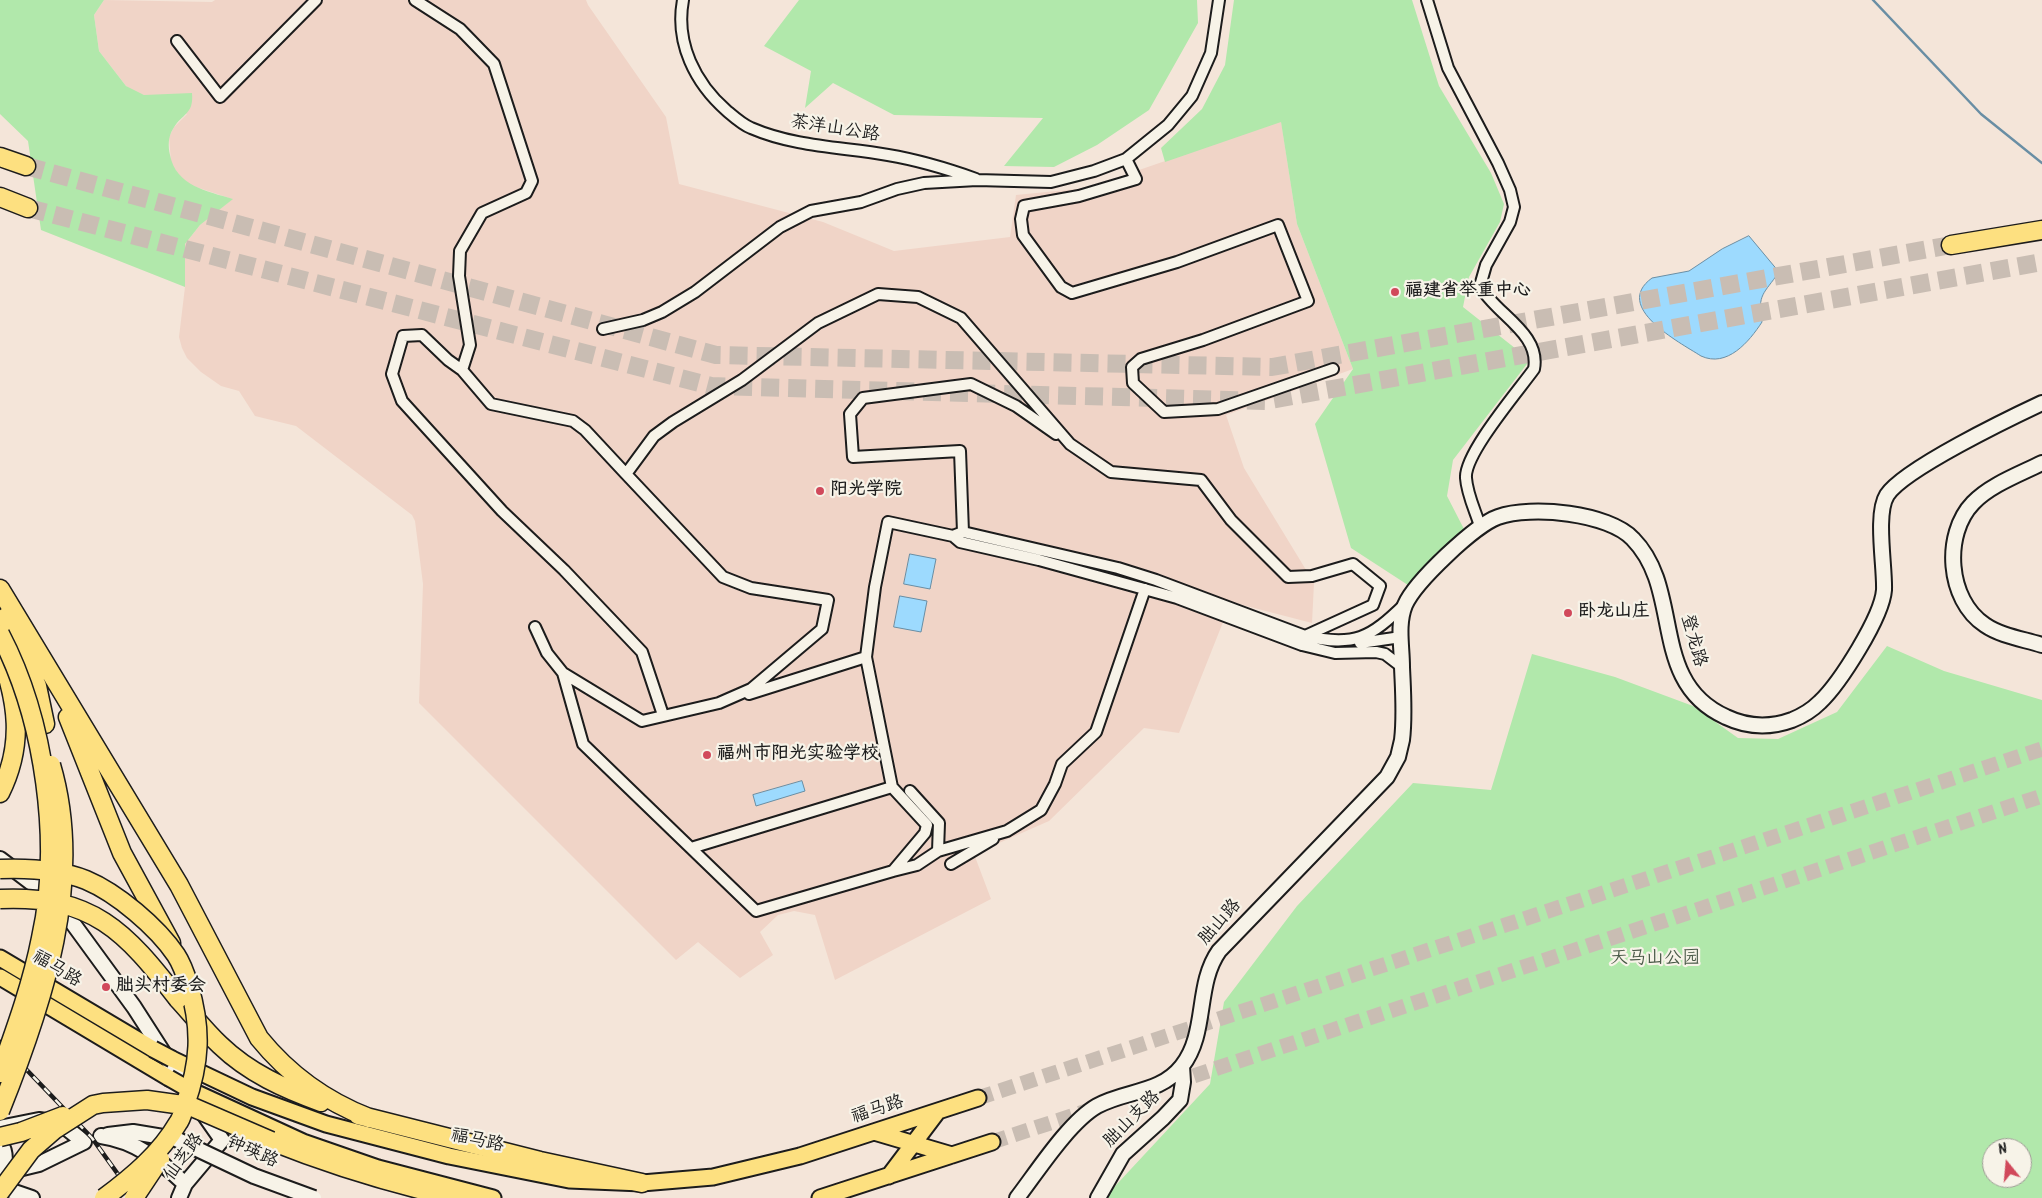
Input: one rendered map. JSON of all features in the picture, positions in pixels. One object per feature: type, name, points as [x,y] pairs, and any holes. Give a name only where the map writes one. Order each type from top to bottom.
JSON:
[{"type":"highway","points":[[0,157],[26,166]]},
{"type":"highway","points":[[0,197],[28,208]]},
{"type":"highway","points":[[1951,245],[2006,234],[2042,230]]},
{"type":"highway","points":[[0,589],[174,876],[259,1038],[285,1067],[340,1106],[369,1118]]},
{"type":"highway","points":[[0,606],[37,686],[51,764],[60,796],[63,839],[61,891],[49,965],[34,1020],[0,1111]]},
{"type":"highway","points":[[0,634],[12,661],[35,730],[47,802],[49,841],[48,883],[42,937],[24,1006],[0,1073]]},
{"type":"highway","points":[[37,650],[74,730],[122,853],[176,955],[191,994],[199,1039],[193,1082],[178,1130],[134,1198]]},
{"type":"highway","points":[[0,653],[12,686],[16,722],[13,758],[0,793]]},
{"type":"highway","points":[[0,870],[22,868],[71,875],[108,891],[139,915],[176,955]]},
{"type":"highway","points":[[0,899],[27,898],[52,901],[92,915],[120,932],[133,944],[178,999],[221,1046],[257,1074],[288,1090],[369,1118],[642,1183]]},
{"type":"highway","points":[[0,1137],[21,1132],[93,1105],[124,1100],[147,1100],[183,1105],[321,1161],[404,1186],[457,1198]]},
{"type":"highway","points":[[0,1192],[31,1150],[54,1130],[93,1105]]},
{"type":"highway","points":[[104,1198],[147,1162],[178,1130]]},
{"type":"main road","name":"福马路","points":[[0,958],[152,1049],[252,1097],[326,1124],[449,1156],[569,1180],[642,1183],[713,1177],[800,1156],[978,1098]]},
{"type":"main road","name":"福马路","points":[[0,977],[190,1090],[303,1142],[378,1168],[493,1198]]},
{"type":"main road","points":[[889,1176],[938,1111]]},
{"type":"main road","points":[[938,1111],[932,1124],[933,1136],[939,1148],[952,1155]]},
{"type":"main road","points":[[874,1132],[952,1155]]},
{"type":"main road","points":[[874,1132],[888,1138],[896,1149],[895,1163],[889,1176]]},
{"type":"main road","points":[[820,1198],[992,1142]]},
{"type":"street","points":[[177,41],[220,97],[316,0]]},
{"type":"street","points":[[415,0],[460,29],[494,64],[532,181],[526,193],[482,213],[460,251],[459,276],[470,345],[462,370]]},
{"type":"street","name":"茶洋山公路","points":[[683,0],[681,30],[690,65],[716,101],[750,128],[800,144],[889,155],[952,170],[978,180]]},
{"type":"street","points":[[603,329],[643,320],[662,312],[689,296],[780,227],[800,215],[875,198],[897,189],[924,183],[978,180],[1051,182],[1094,171],[1126,159],[1168,125],[1192,96],[1211,53],[1219,0]]},
{"type":"street","points":[[1427,0],[1448,68],[1498,163],[1510,190],[1514,207],[1510,222],[1486,265],[1480,286],[1487,299],[1531,343],[1536,358],[1534,369],[1472,454],[1466,476],[1469,496],[1480,526]]},
{"type":"street","points":[[1126,159],[1136,179],[1079,196],[1024,206],[1021,219],[1023,235],[1061,287],[1072,294],[1177,262],[1278,225],[1308,301],[1203,340],[1141,359],[1132,367],[1133,383],[1164,412],[1218,409],[1333,369]]},
{"type":"street","points":[[626,474],[654,436],[742,380],[818,323],[878,294],[918,297],[961,318],[1070,444]]},
{"type":"street","points":[[663,715],[642,652],[564,570],[502,511],[402,401],[392,374],[403,336],[422,335],[448,360],[462,370],[491,404],[573,422],[586,430],[723,577],[751,588],[828,600],[822,629],[752,689],[719,703]]},
{"type":"street","points":[[1205,603],[960,542],[958,534],[960,451],[853,457],[850,414],[863,398],[971,384],[1016,406],[1111,472],[1201,480],[1231,520],[1288,577],[1312,576],[1353,564],[1380,586],[1373,605],[1303,641]]},
{"type":"street","name":"登龙路","points":[[1402,667],[1400,625],[1406,603],[1443,559],[1480,526],[1508,514],[1540,513],[1586,518],[1610,523],[1624,531],[1641,548],[1655,572],[1676,663],[1691,691],[1710,709],[1733,721],[1756,726],[1778,724],[1804,714],[1821,701],[1872,627],[1884,590],[1882,535],[1886,497],[1901,481],[1926,465],[2042,403]]},
{"type":"street","points":[[2042,462],[1983,494],[1974,502],[1961,520],[1953,559],[1957,585],[1973,614],[1984,624],[1996,631],[2042,644]]},
{"type":"street","points":[[893,871],[925,832],[927,825],[892,787],[866,657],[875,587],[888,522],[958,534],[1110,566],[1335,653],[1356,645],[1401,637]]},
{"type":"street","points":[[1108,578],[1110,566]]},
{"type":"street","points":[[951,864],[1041,810],[1055,784],[1062,764],[1096,732],[1145,589]]},
{"type":"street","points":[[1356,645],[1406,603]]},
{"type":"street","points":[[534,627],[547,653],[563,673],[642,721],[719,703],[866,657]]},
{"type":"street","points":[[1356,645],[1385,654],[1402,667]]},
{"type":"street","name":"胐山路","points":[[1017,1198],[1085,1114],[1110,1100],[1165,1082],[1182,1066],[1192,1050],[1207,978],[1219,951],[1368,798],[1393,768],[1402,740],[1402,667]]},
{"type":"street","points":[[563,673],[583,744],[756,911],[917,865],[938,851],[1007,831]]},
{"type":"street","points":[[691,848],[892,787]]},
{"type":"street","points":[[910,791],[939,823],[938,851]]},
{"type":"street","name":"仙芝路","points":[[0,859],[58,903],[134,1007],[166,1061],[222,1140],[185,1184],[180,1198]]},
{"type":"street","name":"胐山支路","points":[[1098,1198],[1123,1154],[1180,1100],[1183,1082],[1182,1066]]},
{"type":"street","points":[[0,1128],[39,1120],[60,1123],[84,1142]]},
{"type":"street","name":"钟瑛路","points":[[1,1179],[101,1136],[133,1132],[178,1130],[254,1176],[314,1198]]},
{"type":"street","points":[[101,1136],[120,1140],[144,1151],[165,1164],[185,1184]]},
{"type":"street","points":[[0,1142],[5,1156],[1,1179],[32,1198]]},
{"type":"shaded area","name":"阳光学院","points":[[104,0],[212,2],[215,0],[586,0],[666,117],[679,184],[823,222],[894,251],[1010,237],[1016,195],[1087,188],[1281,121],[1297,224],[1353,369],[1226,415],[1244,468],[1314,583],[1312,623],[1231,602],[1179,733],[1144,728],[1049,821],[974,854],[991,899],[835,980],[815,915],[794,911],[778,915],[760,932],[773,955],[740,978],[698,942],[676,960],[419,703],[423,584],[415,521],[412,515],[296,426],[255,416],[239,391],[221,386],[201,372],[187,358],[179,337],[185,287],[185,244],[200,225],[232,199],[190,185],[178,175],[171,162],[169,137],[174,127],[187,114],[154,95],[134,92],[126,86],[99,51],[94,15]]},
{"type":"green space","points":[[0,0],[104,0],[94,15],[99,51],[126,86],[144,95],[192,93],[189,110],[176,124],[170,135],[169,148],[173,165],[179,174],[194,186],[233,199],[200,225],[185,244],[185,287],[41,230],[28,141],[0,114]]},
{"type":"green space","points":[[799,0],[1197,0],[1198,23],[1149,110],[1097,145],[1054,167],[1004,166],[1043,118],[894,115],[833,83],[805,108],[811,71],[764,46]]},
{"type":"green space","name":"福建省举重中心","points":[[1234,0],[1412,0],[1439,86],[1491,173],[1504,204],[1500,222],[1469,277],[1463,307],[1530,360],[1453,460],[1447,496],[1465,531],[1411,587],[1351,548],[1315,424],[1353,369],[1297,224],[1281,122],[1165,162],[1161,148],[1202,109],[1225,65]]},
{"type":"green space","name":"天马山公园","points":[[1887,646],[1944,671],[2042,700],[2042,1198],[1104,1198],[1210,1084],[1224,1002],[1297,906],[1413,783],[1491,790],[1532,654],[1615,677],[1693,706],[1738,738],[1778,739],[1837,712]]},
{"type":"water","points":[[1749,236],[1779,272],[1761,300],[1762,322],[1744,345],[1736,351],[1720,359],[1701,356],[1665,333],[1644,312],[1640,300],[1642,289],[1652,278],[1689,271],[1722,249]]},
{"type":"water","points":[[910,554],[936,559],[930,589],[904,584]]},
{"type":"water","points":[[900,596],[927,601],[921,632],[894,627]]},
{"type":"water","points":[[802,781],[805,791],[756,806],[753,795]]},
{"type":"waterway","points":[[1873,0],[1981,114],[2042,163]]},
{"type":"tunnel","points":[[26,166],[716,355],[1272,367],[1951,245]]},
{"type":"tunnel","points":[[28,208],[711,386],[1265,401],[2042,262]]},
{"type":"tunnel","points":[[978,1098],[2042,749]]},
{"type":"tunnel","points":[[1172,1083],[2042,796]]},
{"type":"tunnel","points":[[992,1142],[1093,1109]]},
{"type":"railway","points":[[0,1042],[92,1138],[135,1198]]},
{"type":"place","name":"福建省举重中心","points":[[1395,292]]},
{"type":"place","name":"阳光学院","points":[[820,491]]},
{"type":"place","name":"卧龙山庄","points":[[1568,613]]},
{"type":"place","name":"福州市阳光实验学校","points":[[707,755]]},
{"type":"place","name":"胐头村委会","points":[[106,987]]}]
